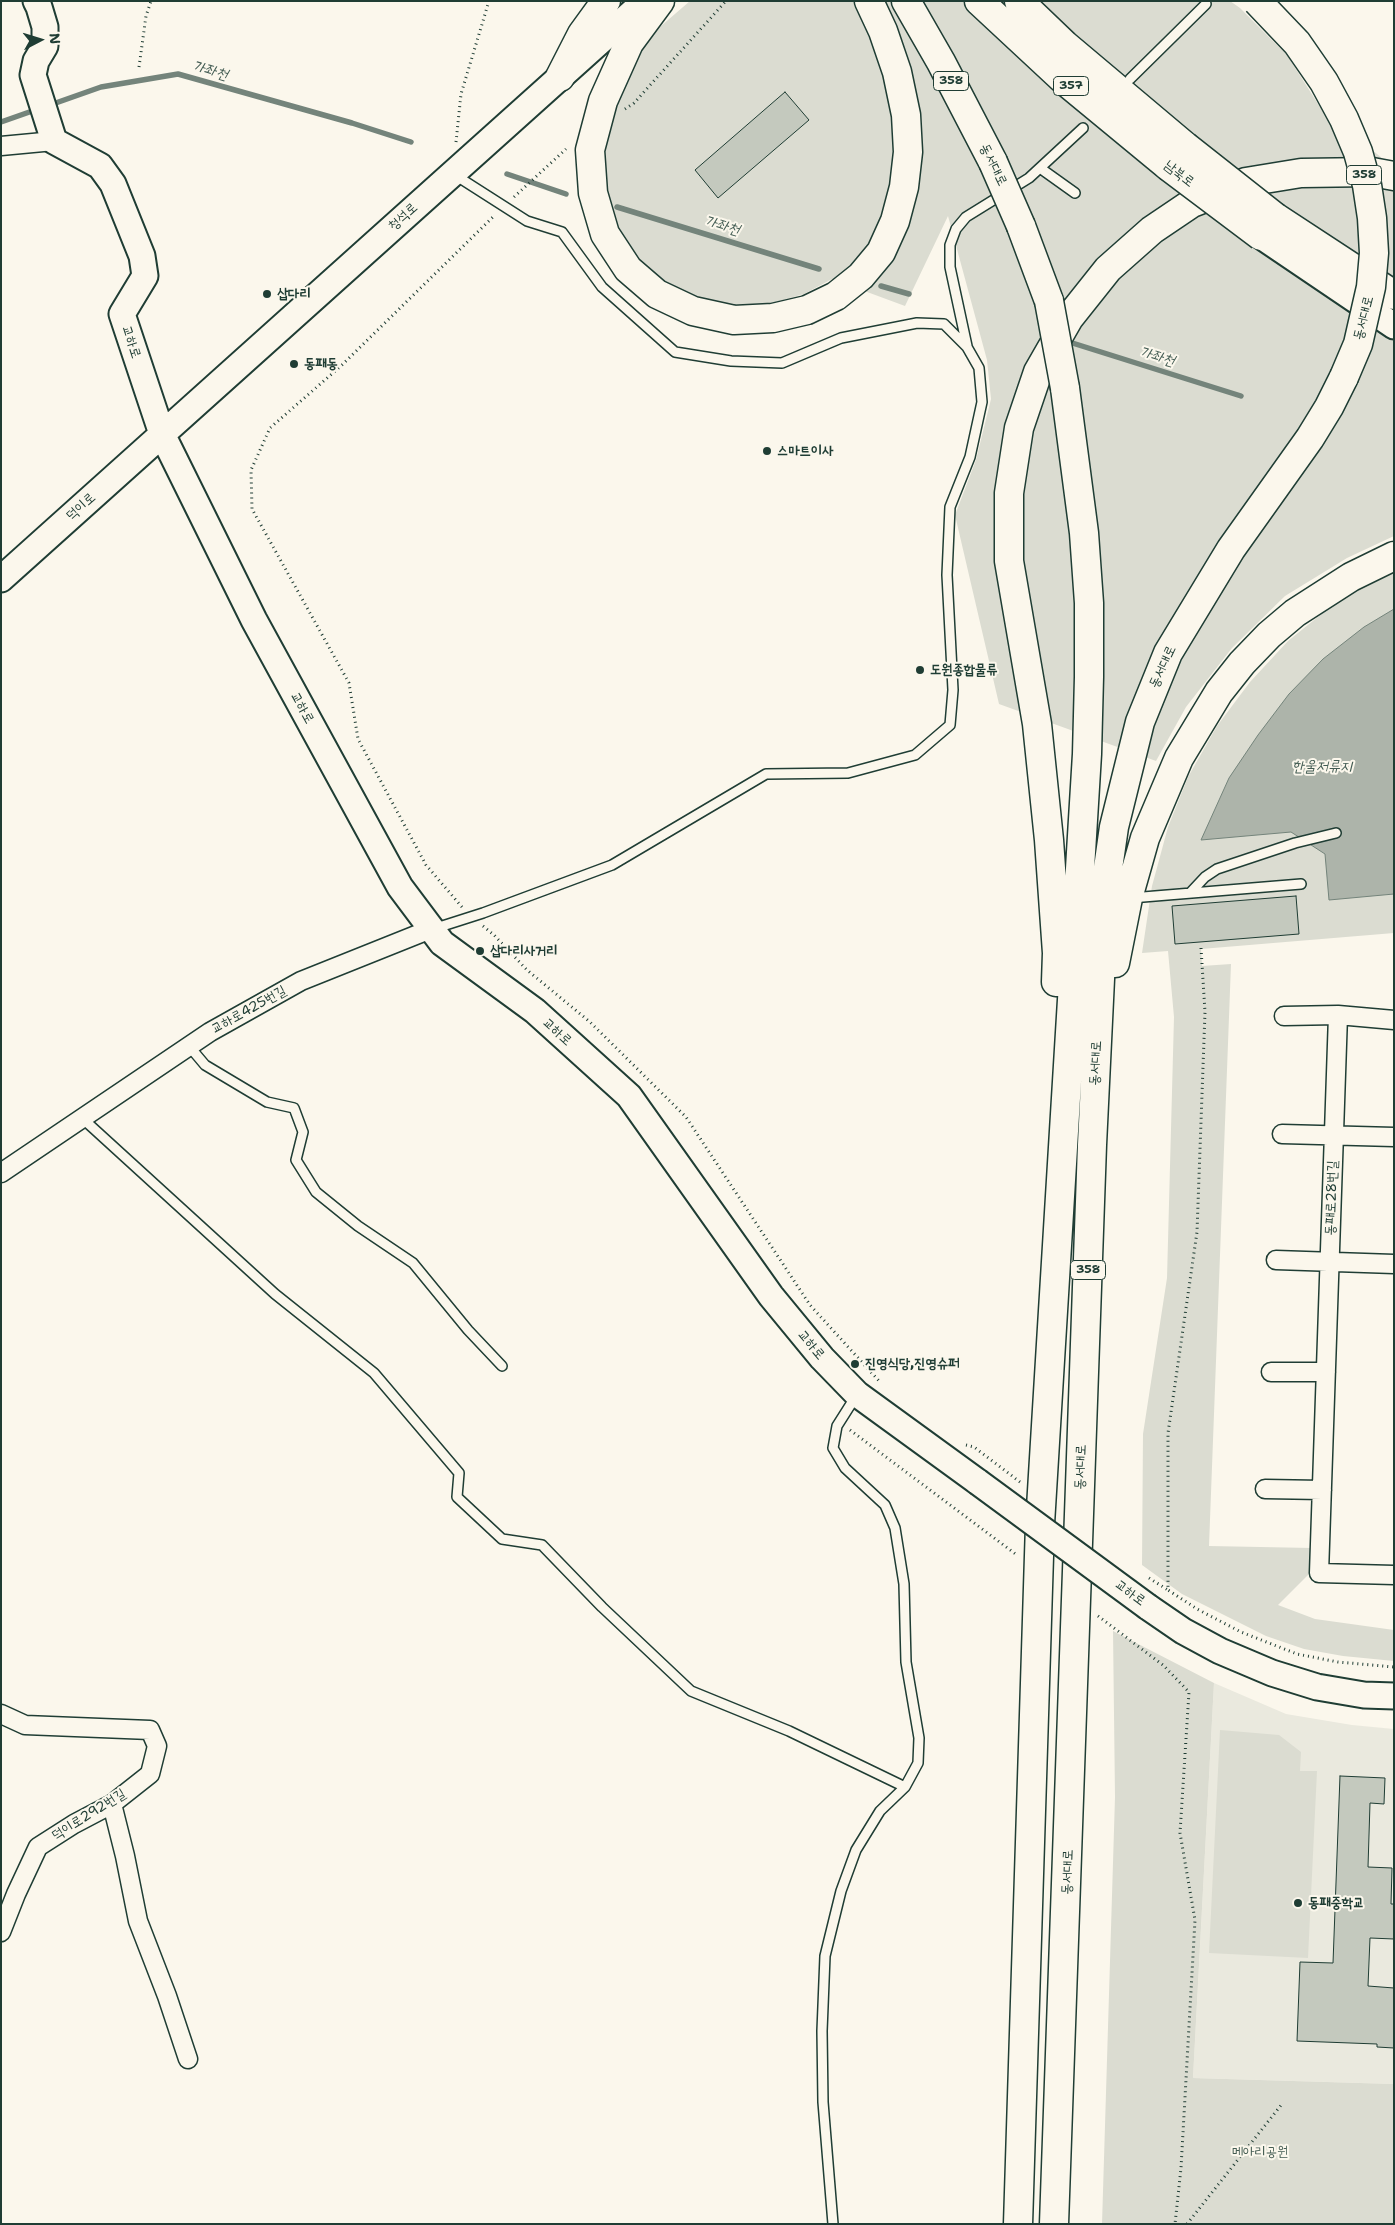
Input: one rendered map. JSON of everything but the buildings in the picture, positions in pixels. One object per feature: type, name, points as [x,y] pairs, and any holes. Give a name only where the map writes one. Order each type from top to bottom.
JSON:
[{"type":"main road","points":[[560,77],[582,34],[606,1]]},
{"type":"main road","points":[[660,1],[629,43],[603,101],[590,150],[593,193],[605,234],[628,269],[657,294],[693,311],[734,320],[773,318],[807,310],[836,296],[861,276],[881,252],[895,221],[904,187],[908,152],[906,115],[897,72],[869,1]]},
{"type":"main road","name":"동서대로","points":[[906,1],[941,62],[993,162],[1022,226],[1049,301],[1065,388],[1084,533],[1089,603],[1090,677],[1087,754],[1041,1498],[1018,2224]]},
{"type":"main road","name":"남북로","points":[[979,1],[1065,81],[1176,156],[1268,227],[1394,295]]},
{"type":"main road","name":"남북로","points":[[1019,1],[1176,156]]},
{"type":"main road","name":"동서대로","points":[[1054,2224],[1071,1787],[1092,1145],[1104,896],[1114,827],[1140,722],[1168,653],[1231,549],[1310,438],[1329,406],[1358,344],[1371,287],[1374,253],[1372,218],[1367,185],[1358,152],[1344,119],[1324,82],[1297,43],[1257,1]]},
{"type":"main road","points":[[1049,1355],[1057,953],[1049,840],[1037,724],[1009,560],[1009,493],[1020,428],[1038,372],[1069,318],[1108,269],[1152,230],[1192,203],[1246,182],[1301,173],[1372,172],[1394,176]]},
{"type":"main road","points":[[1092,1145],[1113,970],[1128,898],[1145,838],[1167,784],[1192,733],[1218,692],[1269,635],[1295,613],[1350,577],[1394,556]]},
{"type":"main road","points":[[1067,2224],[1071,1787]]},
{"type":"street","points":[[1,146],[54,141],[36,90],[33,75],[36,61],[45,46],[45,27],[40,7],[36,1]]},
{"type":"street","name":"청석로","points":[[162,434],[645,1]]},
{"type":"street","name":"교하로","points":[[54,141],[100,166],[112,184],[142,256],[145,276],[122,314],[162,434],[254,620],[400,887],[442,942],[535,1011],[629,1096],[771,1296],[822,1358],[857,1394],[1148,1607],[1220,1651],[1272,1673],[1317,1687],[1364,1695],[1394,1696]]},
{"type":"street","name":"남북로","points":[[1268,227],[1394,326]]},
{"type":"street","name":"덕이로","points":[[1,579],[162,434]]},
{"type":"street","name":"교하로425번길","points":[[82,1118],[210,1032],[301,981],[431,929]]},
{"type":"street","points":[[1284,1016],[1338,1015],[1394,1020]]},
{"type":"street","name":"동패로28번길","points":[[1338,1015],[1319,1573],[1394,1574]]},
{"type":"street","points":[[1,1173],[82,1118]]},
{"type":"street","points":[[1282,1134],[1394,1137]]},
{"type":"street","points":[[1276,1260],[1394,1264]]},
{"type":"street","points":[[1271,1372],[1326,1372]]},
{"type":"street","points":[[1265,1489],[1322,1490]]},
{"type":"street","name":"덕이로292번길","points":[[1,1714],[25,1725],[150,1730],[157,1746],[150,1774],[112,1804],[74,1824],[38,1847],[1,1932]]},
{"type":"street","points":[[112,1804],[125,1856],[138,1922],[167,1996],[188,2059]]},
{"type":"lane","points":[[1130,79],[1206,4]]},
{"type":"lane","points":[[967,347],[950,267],[950,245],[956,229],[966,217],[1014,188],[1040,168],[1083,128]]},
{"type":"lane","points":[[1040,168],[1075,193]]},
{"type":"lane","points":[[431,929],[471,917],[612,865],[766,774],[848,772],[915,755],[950,725],[953,690],[947,575],[950,506],[970,457],[982,402],[979,368],[967,347],[944,324],[917,323],[841,338],[782,363],[731,361],[675,352],[602,287],[562,232],[527,221],[453,173]]},
{"type":"lane","points":[[1190,893],[1205,877],[1218,869],[1295,843],[1336,833]]},
{"type":"lane","points":[[1128,898],[1301,884]]},
{"type":"lane","points":[[189,1046],[205,1065],[267,1102],[294,1108],[303,1132],[296,1160],[316,1192],[358,1226],[413,1263],[468,1330],[502,1366]]},
{"type":"lane","points":[[82,1118],[275,1294],[374,1373],[459,1473],[457,1497],[502,1539],[542,1545],[602,1607],[691,1691],[789,1731],[905,1786]]},
{"type":"lane","points":[[832,2224],[823,2102],[822,2031],[825,1956],[841,1891],[856,1850],[880,1811],[905,1786],[918,1763],[919,1738],[906,1662],[904,1584],[895,1528],[884,1504],[845,1468],[833,1448],[837,1426],[857,1394]]},
{"type":"path","points":[[139,67],[146,16],[151,1]]},
{"type":"path","points":[[453,173],[460,94],[489,1]]},
{"type":"path","points":[[726,1],[634,103],[571,145],[504,206],[342,365],[270,428],[251,470],[252,509],[349,683],[358,738],[426,865],[471,917],[494,935],[526,970],[590,1022],[686,1117],[810,1305],[882,1384]]},
{"type":"path","points":[[1168,1590],[1168,1433],[1197,1232],[1205,1012],[1200,948]]},
{"type":"path","points":[[840,1422],[1038,1571]]},
{"type":"path","points":[[965,1445],[974,1447],[1041,1498]]},
{"type":"path","points":[[1143,1574],[1196,1609],[1241,1632],[1297,1654],[1338,1662],[1394,1667]]},
{"type":"path","points":[[1077,1600],[1163,1665],[1189,1692],[1180,1833],[1195,1920],[1181,2168],[1175,2224]]},
{"type":"path","points":[[1187,2224],[1282,2104]]},
{"type":"shaded area","name":"동패중학교","points":[[1214,1683],[1286,1714],[1352,1725],[1394,1729],[1394,2084],[1193,2078]]},
{"type":"green space","points":[[690,1],[1230,1],[1240,8],[1287,55],[1320,107],[1394,168],[1394,536],[1347,558],[1285,596],[1232,648],[1186,707],[1156,761],[999,704],[955,515],[976,460],[991,399],[987,360],[948,216],[905,306],[832,279],[804,294],[772,303],[733,306],[696,297],[665,282],[638,261],[615,229],[604,193],[601,154],[624,72],[661,26]]},
{"type":"green space","points":[[1394,571],[1394,933],[1201,949],[1202,966],[1231,964],[1209,1546],[1312,1548],[1311,1572],[1278,1605],[1315,1619],[1394,1630],[1394,1661],[1343,1656],[1304,1649],[1266,1636],[1182,1594],[1142,1565],[1143,1434],[1167,1278],[1174,1017],[1168,951],[1142,953],[1152,886],[1168,827],[1188,777],[1217,726],[1250,682],[1288,641],[1329,608],[1372,581]]},
{"type":"green space","name":"메아리공원","points":[[1113,1631],[1214,1683],[1193,2078],[1394,2084],[1394,2224],[1102,2224],[1115,1797]]},
{"type":"green space","points":[[1220,1730],[1279,1735],[1301,1752],[1300,1771],[1317,1771],[1308,1958],[1209,1953]]},
{"type":"water","name":"한울저류지","points":[[1394,609],[1394,894],[1329,900],[1325,854],[1291,832],[1201,840],[1229,778],[1289,694],[1323,659],[1364,627]]},
{"type":"waterway","name":"가좌천","points":[[50,105],[101,87],[178,74],[352,123],[411,142]]},
{"type":"waterway","name":"가좌천","points":[[1,122],[38,109]]},
{"type":"waterway","name":"가좌천","points":[[507,174],[566,194]]},
{"type":"waterway","name":"가좌천","points":[[617,207],[819,269]]},
{"type":"waterway","name":"가좌천","points":[[881,286],[909,294]]},
{"type":"waterway","name":"가좌천","points":[[1066,341],[1241,396]]},
{"type":"place","name":"삽다리","points":[[267,294]]},
{"type":"place","name":"동패동","points":[[294,364]]},
{"type":"place","name":"스마트이사","points":[[767,451]]},
{"type":"place","name":"도원종합물류","points":[[920,670]]},
{"type":"place","name":"삽다리사거리","points":[[480,951]]},
{"type":"place","name":"진영식당,진영슈퍼","points":[[855,1364]]},
{"type":"place","name":"동패중학교","points":[[1298,1903]]}]
